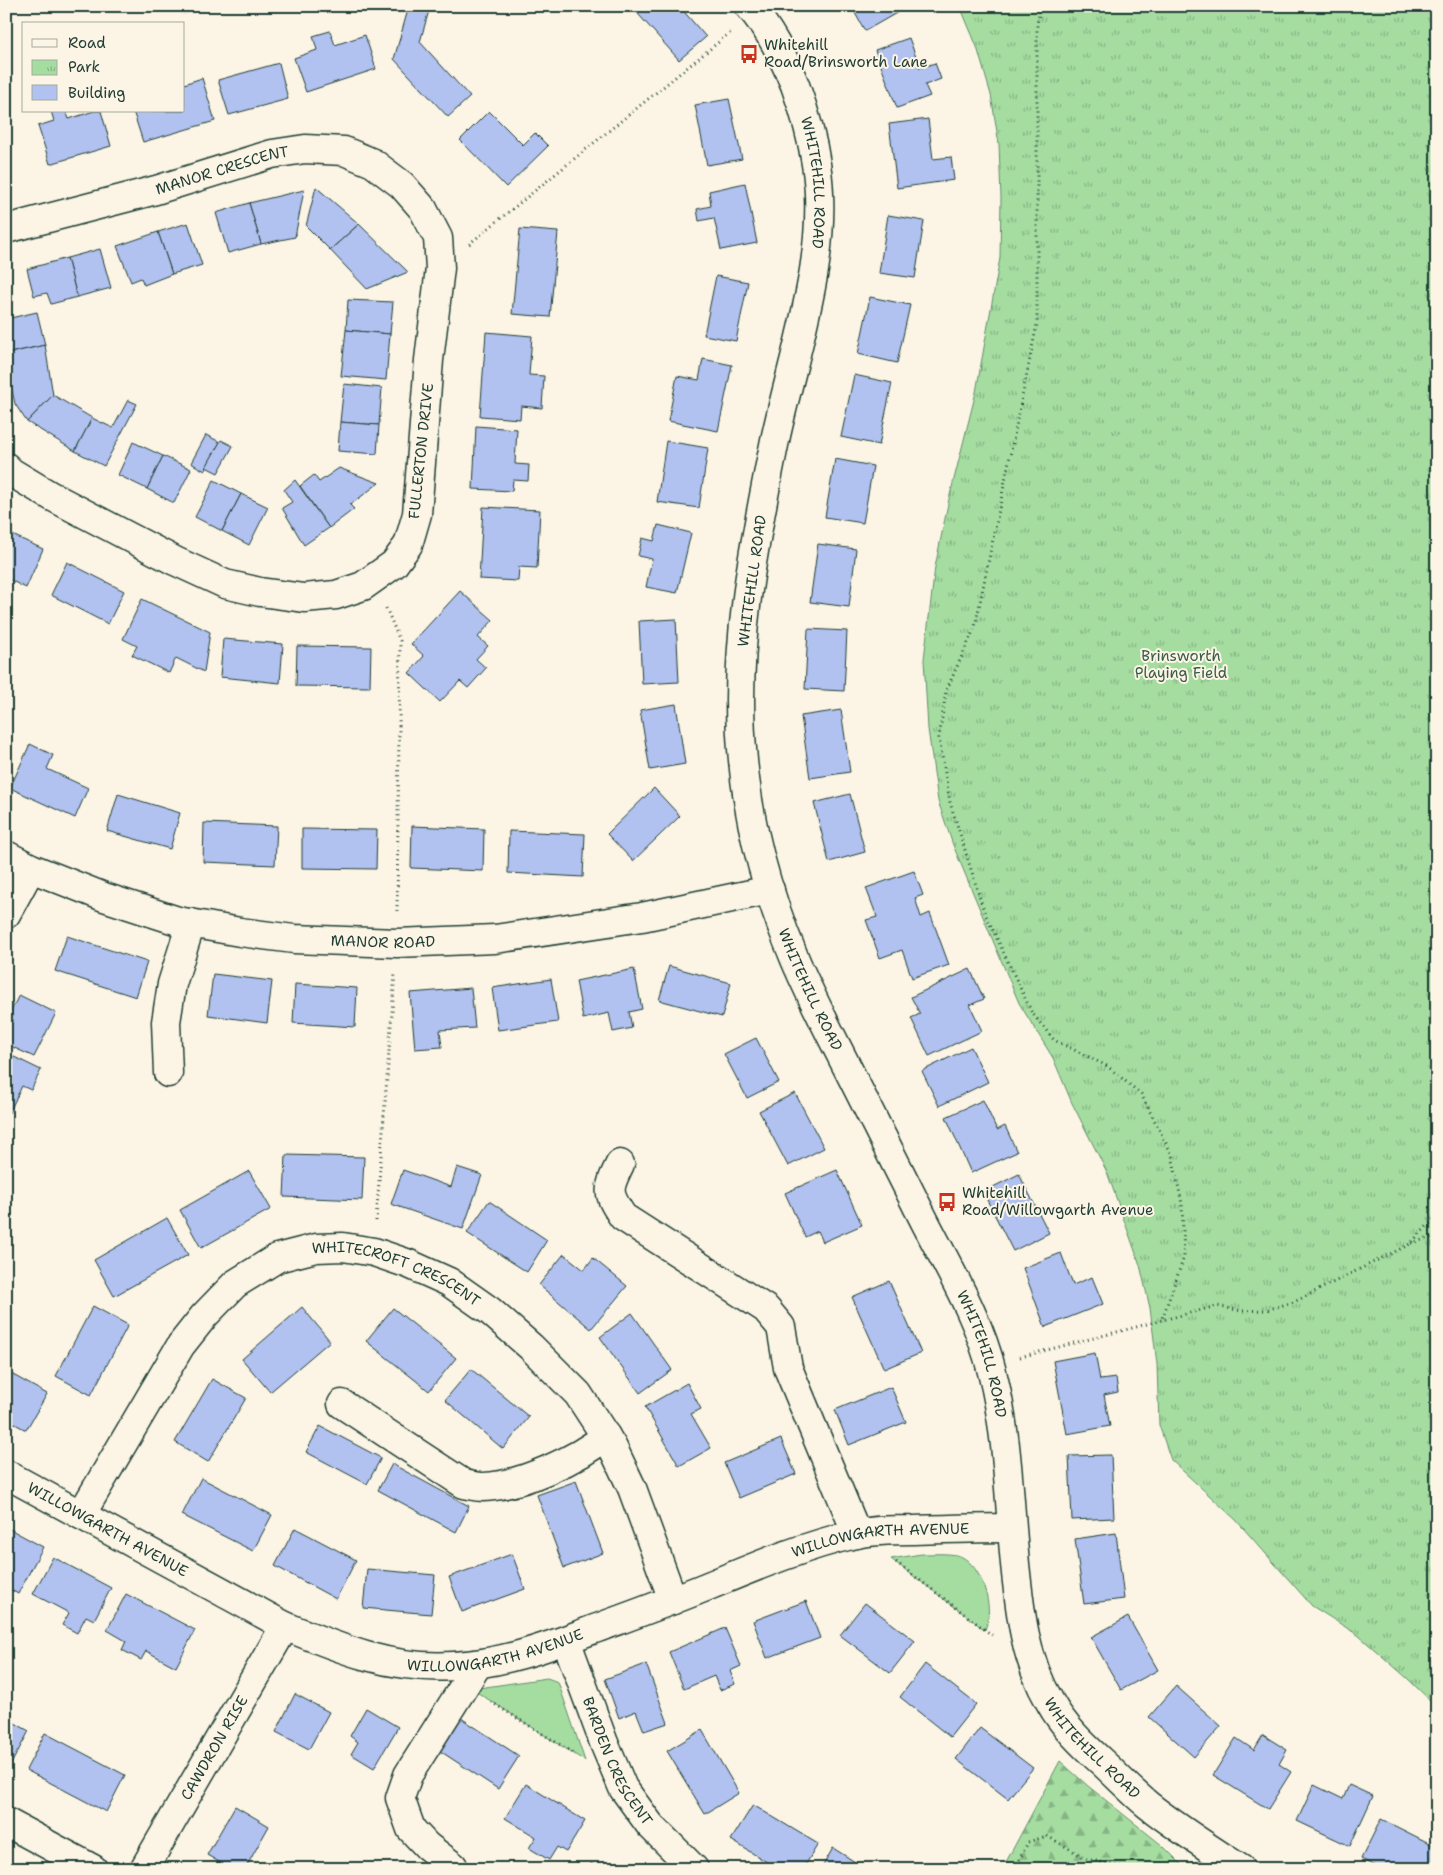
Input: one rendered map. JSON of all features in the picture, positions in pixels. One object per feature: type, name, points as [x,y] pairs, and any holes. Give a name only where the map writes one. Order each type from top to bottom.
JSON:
[{"type":"street","name":"WHITEHILL ROAD","points":[[752,9],[774,39],[788,68],[804,110],[817,166],[819,206],[817,252],[773,451],[751,566],[742,636],[740,698],[742,759],[752,823],[770,890],[794,956],[825,1023],[965,1298],[990,1364],[1002,1421],[1021,1618],[1031,1661],[1050,1703],[1076,1739],[1147,1804],[1241,1869]]},
{"type":"street","name":"MANOR CRESCENT","points":[[6,229],[156,190],[272,154],[305,148],[344,151],[373,162],[402,185],[423,209]]},
{"type":"street","name":"FULLERTON DRIVE","points":[[6,467],[51,496],[175,561],[225,584],[260,592],[304,598],[336,595],[363,586],[373,580],[394,564],[408,545],[417,514],[440,268],[438,238],[423,209]]},
{"type":"street","name":"MANOR ROAD","points":[[6,855],[31,868],[104,897],[178,921],[294,939],[397,943],[495,939],[642,917],[770,890]]},
{"type":"street","points":[[6,914],[31,868]]},
{"type":"street","points":[[168,1073],[166,1022],[172,984],[191,923]]},
{"type":"street","points":[[620,1164],[610,1183],[611,1198],[623,1217],[766,1309],[781,1327],[788,1368],[856,1534]]},
{"type":"street","name":"WHITECROFT CRESCENT","points":[[81,1515],[181,1345],[204,1316],[235,1284],[277,1258],[316,1248],[343,1247],[374,1252],[449,1282],[490,1311],[531,1347],[578,1394],[606,1436],[632,1488],[673,1600]]},
{"type":"street","points":[[342,1404],[464,1484],[480,1487],[495,1486],[564,1464],[591,1449],[606,1436]]},
{"type":"street","name":"WILLOWGARTH AVENUE","points":[[6,1474],[285,1626],[330,1645],[370,1658],[404,1664],[452,1666],[471,1674],[498,1661],[566,1640],[786,1555],[856,1534],[885,1531],[1012,1528]]},
{"type":"street","name":"CAWDRON RISE","points":[[144,1869],[285,1626]]},
{"type":"street","name":"BARDEN CRESCENT","points":[[566,1640],[604,1743],[624,1788],[650,1825],[694,1869]]},
{"type":"street","points":[[453,1866],[427,1846],[411,1829],[400,1798],[408,1774],[471,1674]]},
{"type":"street","points":[[6,1822],[93,1869]]},
{"type":"path","points":[[1041,6],[1038,23],[1037,324],[975,627],[946,691],[939,738],[950,802],[984,911],[1032,1013],[1054,1040],[1107,1066],[1141,1094],[1172,1155],[1182,1204],[1184,1258],[1162,1319]]},
{"type":"path","points":[[440,268],[752,9]]},
{"type":"path","points":[[373,580],[400,641],[397,943],[374,1252]]},
{"type":"path","points":[[1410,1244],[1437,1216]]},
{"type":"path","points":[[990,1364],[1217,1306],[1242,1311],[1266,1310],[1294,1302],[1410,1244],[1437,1236]]},
{"type":"path","points":[[856,1534],[892,1559],[998,1640]]},
{"type":"path","points":[[471,1674],[576,1756]]},
{"type":"path","points":[[1015,1869],[1028,1842],[1047,1836],[1087,1859],[1129,1869]]},
{"type":"shaded area","points":[[180,6],[224,6],[182,15]]},
{"type":"green space","name":"Brinsworth Playing Field","points":[[960,6],[1437,6],[1437,1707],[1358,1635],[1312,1606],[1236,1520],[1171,1460],[1159,1425],[1157,1364],[1150,1308],[1140,1265],[1107,1172],[1072,1103],[1053,1058],[1019,1003],[953,845],[938,801],[928,729],[924,659],[935,567],[949,499],[976,392],[1000,258],[1001,198],[999,144],[991,95],[977,47]]},
{"type":"green space","points":[[921,1554],[957,1555],[972,1565],[982,1581],[988,1601],[988,1620],[985,1630],[891,1559]]},
{"type":"green space","points":[[547,1678],[558,1682],[585,1761],[472,1689]]},
{"type":"green space","points":[[1060,1761],[1163,1846],[1186,1869],[1032,1869],[1006,1862]]},
{"type":"building","points":[[409,6],[430,7],[420,42],[470,97],[448,117],[394,59]]},
{"type":"building","points":[[631,6],[679,6],[706,37],[679,60]]},
{"type":"building","points":[[851,6],[897,6],[900,11],[865,31]]},
{"type":"building","points":[[330,31],[335,45],[365,35],[376,69],[306,92],[294,58],[317,50],[313,36]]},
{"type":"building","points":[[909,38],[920,68],[935,63],[941,79],[925,85],[930,96],[897,108],[875,50]]},
{"type":"building","points":[[279,63],[288,99],[229,115],[218,80]]},
{"type":"building","points":[[202,78],[215,121],[143,142],[133,112],[185,112],[185,84]]},
{"type":"building","points":[[729,99],[742,159],[707,165],[695,105]]},
{"type":"building","points":[[489,111],[523,145],[535,133],[548,146],[506,187],[460,140]]},
{"type":"building","points":[[51,112],[66,112],[69,119],[91,112],[101,112],[111,146],[50,164],[38,126],[54,121]]},
{"type":"building","points":[[928,119],[933,159],[951,157],[954,180],[897,188],[889,124]]},
{"type":"building","points":[[6,152],[11,169],[6,170]]},
{"type":"building","points":[[745,183],[757,243],[721,250],[714,218],[699,221],[697,209],[711,206],[709,191]]},
{"type":"building","points":[[316,187],[359,224],[330,250],[306,226]]},
{"type":"building","points":[[304,190],[295,237],[261,244],[249,203]]},
{"type":"building","points":[[249,203],[261,244],[228,253],[216,213]]},
{"type":"building","points":[[888,215],[924,221],[915,278],[879,273]]},
{"type":"building","points":[[188,223],[202,265],[172,274],[158,232]]},
{"type":"building","points":[[359,224],[408,272],[367,289],[330,250]]},
{"type":"building","points":[[520,229],[558,232],[550,317],[512,314]]},
{"type":"building","points":[[158,232],[172,274],[144,285],[141,278],[131,282],[117,246]]},
{"type":"building","points":[[100,249],[111,288],[77,297],[67,258]]},
{"type":"building","points":[[67,258],[77,297],[51,304],[47,293],[34,296],[27,269]]},
{"type":"building","points":[[716,276],[748,282],[736,341],[704,335]]},
{"type":"building","points":[[870,297],[910,305],[897,363],[858,354]]},
{"type":"building","points":[[348,300],[393,302],[390,334],[346,330]]},
{"type":"building","points":[[37,312],[45,345],[6,354],[6,319]]},
{"type":"building","points":[[346,330],[390,334],[386,380],[341,376]]},
{"type":"building","points":[[486,332],[532,336],[529,375],[544,376],[542,408],[521,406],[520,419],[480,416]]},
{"type":"building","points":[[45,345],[53,395],[27,422],[15,404],[6,363],[6,354]]},
{"type":"building","points":[[703,359],[732,365],[718,431],[668,421],[677,376],[699,380]]},
{"type":"building","points":[[854,375],[892,383],[879,445],[841,437]]},
{"type":"building","points":[[344,384],[382,388],[379,425],[340,422]]},
{"type":"building","points":[[53,395],[92,418],[75,451],[27,422]]},
{"type":"building","points":[[128,400],[137,404],[104,466],[75,451],[92,418],[113,428]]},
{"type":"building","points":[[340,422],[379,425],[377,454],[338,451]]},
{"type":"building","points":[[476,426],[517,429],[515,464],[529,465],[528,481],[513,480],[512,491],[473,489]]},
{"type":"building","points":[[206,435],[220,442],[205,471],[191,463]]},
{"type":"building","points":[[221,440],[233,446],[218,473],[206,467]]},
{"type":"building","points":[[666,441],[708,448],[699,508],[657,502]]},
{"type":"building","points":[[133,442],[163,456],[147,489],[118,475]]},
{"type":"building","points":[[163,456],[191,469],[174,503],[147,489]]},
{"type":"building","points":[[835,459],[873,466],[863,523],[825,517]]},
{"type":"building","points":[[339,468],[379,483],[350,505],[354,509],[329,528],[300,486],[314,475],[319,482]]},
{"type":"building","points":[[214,480],[241,494],[222,531],[195,517]]},
{"type":"building","points":[[295,480],[329,528],[304,545],[282,508],[292,502],[284,490]]},
{"type":"building","points":[[241,494],[268,507],[249,545],[222,531]]},
{"type":"building","points":[[483,507],[540,510],[537,568],[519,567],[518,581],[479,579]]},
{"type":"building","points":[[658,525],[691,533],[677,593],[646,587],[652,559],[638,556],[642,538],[654,541]]},
{"type":"building","points":[[6,532],[43,549],[26,588],[6,578]]},
{"type":"building","points":[[818,544],[856,549],[849,607],[810,602]]},
{"type":"building","points":[[67,562],[124,591],[108,624],[51,595]]},
{"type":"building","points":[[460,591],[493,620],[478,637],[488,646],[476,659],[486,668],[468,688],[460,681],[440,702],[409,673],[424,656],[411,644]]},
{"type":"building","points":[[142,599],[210,632],[204,672],[176,658],[169,673],[132,655],[137,646],[123,639]]},
{"type":"building","points":[[676,619],[679,682],[642,684],[639,621]]},
{"type":"building","points":[[808,629],[847,631],[844,691],[805,689]]},
{"type":"building","points":[[223,639],[283,644],[280,683],[220,677]]},
{"type":"building","points":[[297,646],[371,647],[370,687],[296,686]]},
{"type":"building","points":[[676,704],[685,764],[650,770],[640,710]]},
{"type":"building","points":[[841,710],[850,772],[810,778],[801,716]]},
{"type":"building","points":[[30,744],[53,755],[47,769],[88,788],[75,818],[10,788]]},
{"type":"building","points":[[654,788],[680,816],[633,861],[607,834]]},
{"type":"building","points":[[118,794],[180,813],[170,849],[107,831]]},
{"type":"building","points":[[850,794],[865,852],[829,862],[814,803]]},
{"type":"building","points":[[204,823],[277,826],[275,865],[203,862]]},
{"type":"building","points":[[412,826],[484,829],[483,871],[411,868]]},
{"type":"building","points":[[302,829],[377,830],[376,869],[302,868]]},
{"type":"building","points":[[509,831],[585,834],[583,877],[508,873]]},
{"type":"building","points":[[914,871],[923,895],[915,898],[921,917],[930,913],[949,965],[912,978],[902,950],[880,958],[866,920],[877,917],[866,888]]},
{"type":"building","points":[[67,936],[147,962],[136,997],[55,971]]},
{"type":"building","points":[[669,966],[731,983],[722,1017],[659,1000]]},
{"type":"building","points":[[634,969],[642,1009],[629,1012],[632,1028],[613,1032],[609,1013],[583,1019],[576,981]]},
{"type":"building","points":[[970,969],[984,999],[970,1005],[982,1031],[929,1056],[911,1018],[920,1014],[911,997]]},
{"type":"building","points":[[213,974],[272,981],[267,1023],[208,1015]]},
{"type":"building","points":[[551,979],[558,1022],[498,1030],[492,988]]},
{"type":"building","points":[[295,984],[357,988],[355,1027],[293,1023]]},
{"type":"building","points":[[471,988],[475,1028],[440,1030],[442,1047],[415,1049],[410,993]]},
{"type":"building","points":[[19,995],[56,1013],[34,1057],[6,1044],[6,1021]]},
{"type":"building","points":[[756,1038],[779,1082],[747,1098],[724,1054]]},
{"type":"building","points":[[971,1047],[988,1082],[939,1106],[922,1071]]},
{"type":"building","points":[[6,1053],[41,1070],[31,1090],[22,1086],[9,1113],[6,1111]]},
{"type":"building","points":[[795,1093],[824,1148],[788,1166],[759,1111]]},
{"type":"building","points":[[983,1100],[997,1130],[1005,1126],[1017,1152],[971,1173],[946,1117]]},
{"type":"building","points":[[286,1155],[364,1157],[362,1200],[284,1197]]},
{"type":"building","points":[[457,1167],[482,1175],[463,1229],[391,1204],[403,1170],[451,1187]]},
{"type":"building","points":[[837,1170],[862,1225],[823,1242],[818,1231],[805,1237],[785,1193]]},
{"type":"building","points":[[249,1171],[271,1209],[201,1248],[180,1210]]},
{"type":"building","points":[[1019,1174],[1049,1233],[1013,1251],[983,1192]]},
{"type":"building","points":[[489,1201],[547,1240],[527,1272],[467,1233]]},
{"type":"building","points":[[167,1218],[188,1255],[114,1296],[94,1260]]},
{"type":"building","points":[[1061,1253],[1073,1285],[1092,1277],[1103,1304],[1045,1327],[1023,1268]]},
{"type":"building","points":[[564,1254],[584,1270],[593,1258],[627,1286],[591,1329],[539,1285]]},
{"type":"building","points":[[889,1281],[921,1353],[884,1369],[852,1297]]},
{"type":"building","points":[[93,1306],[128,1325],[91,1395],[56,1376]]},
{"type":"building","points":[[302,1307],[330,1341],[270,1392],[242,1359]]},
{"type":"building","points":[[393,1308],[456,1358],[429,1391],[366,1341]]},
{"type":"building","points":[[632,1313],[672,1370],[640,1393],[600,1337]]},
{"type":"building","points":[[1095,1353],[1100,1380],[1116,1378],[1118,1392],[1104,1395],[1110,1426],[1067,1434],[1053,1361]]},
{"type":"building","points":[[471,1369],[529,1417],[503,1449],[445,1400]]},
{"type":"building","points":[[6,1371],[47,1394],[26,1430],[6,1419]]},
{"type":"building","points":[[212,1379],[246,1398],[208,1462],[175,1442]]},
{"type":"building","points":[[687,1383],[701,1409],[691,1414],[711,1448],[679,1466],[645,1407]]},
{"type":"building","points":[[891,1387],[906,1422],[849,1445],[835,1410]]},
{"type":"building","points":[[320,1426],[381,1458],[367,1484],[306,1452]]},
{"type":"building","points":[[781,1439],[796,1474],[739,1498],[724,1463]]},
{"type":"building","points":[[1111,1455],[1114,1518],[1072,1520],[1069,1456]]},
{"type":"building","points":[[392,1464],[469,1506],[456,1532],[378,1490]]},
{"type":"building","points":[[201,1478],[272,1515],[253,1551],[182,1515]]},
{"type":"building","points":[[576,1481],[603,1553],[564,1568],[537,1495]]},
{"type":"building","points":[[6,1527],[43,1547],[18,1594],[6,1587]]},
{"type":"building","points":[[295,1528],[356,1560],[336,1599],[275,1566]]},
{"type":"building","points":[[1116,1533],[1124,1599],[1084,1604],[1075,1539]]},
{"type":"building","points":[[512,1554],[525,1589],[462,1612],[449,1577]]},
{"type":"building","points":[[53,1557],[111,1588],[94,1620],[86,1616],[77,1633],[62,1625],[69,1613],[33,1594]]},
{"type":"building","points":[[367,1569],[435,1575],[431,1614],[363,1608]]},
{"type":"building","points":[[126,1594],[195,1630],[176,1667],[146,1651],[141,1660],[122,1650],[126,1641],[107,1630]]},
{"type":"building","points":[[806,1601],[820,1638],[767,1658],[753,1621]]},
{"type":"building","points":[[865,1603],[915,1641],[890,1673],[840,1635]]},
{"type":"building","points":[[1128,1617],[1158,1670],[1121,1690],[1091,1637]]},
{"type":"building","points":[[725,1628],[741,1666],[730,1671],[735,1684],[720,1690],[714,1676],[684,1689],[669,1652]]},
{"type":"building","points":[[646,1664],[668,1723],[644,1731],[636,1711],[619,1718],[605,1679]]},
{"type":"building","points":[[925,1664],[976,1704],[950,1737],[900,1697]]},
{"type":"building","points":[[1176,1686],[1221,1726],[1194,1757],[1149,1717]]},
{"type":"building","points":[[295,1694],[329,1712],[309,1749],[276,1732]]},
{"type":"building","points":[[366,1708],[398,1727],[374,1768],[351,1754],[358,1742],[350,1736]]},
{"type":"building","points":[[6,1718],[29,1731],[11,1764],[6,1762]]},
{"type":"building","points":[[461,1718],[519,1756],[498,1789],[440,1751]]},
{"type":"building","points":[[980,1728],[1033,1768],[1008,1799],[956,1759]]},
{"type":"building","points":[[702,1730],[739,1793],[705,1814],[667,1751]]},
{"type":"building","points":[[45,1733],[125,1775],[106,1812],[26,1770]]},
{"type":"building","points":[[1263,1735],[1287,1750],[1279,1764],[1291,1772],[1268,1809],[1213,1775],[1236,1738],[1254,1750]]},
{"type":"building","points":[[526,1784],[585,1821],[566,1852],[557,1847],[549,1860],[529,1848],[536,1837],[505,1818]]},
{"type":"building","points":[[1314,1785],[1343,1799],[1349,1785],[1373,1796],[1350,1846],[1297,1821]]},
{"type":"building","points":[[753,1805],[818,1844],[803,1869],[778,1869],[731,1840]]},
{"type":"building","points":[[235,1806],[269,1826],[245,1869],[231,1869],[207,1855]]},
{"type":"building","points":[[1381,1819],[1437,1847],[1437,1856],[1431,1869],[1382,1869],[1361,1859]]},
{"type":"building","points":[[833,1848],[866,1869],[821,1869]]},
{"type":"building","points":[[591,1863],[601,1869],[588,1869]]},
{"type":"place","name":"Whitehill Road/Brinsworth Lane","points":[[749,54]]},
{"type":"place","name":"Whitehill Road/Willowgarth Avenue","points":[[947,1202]]}]
